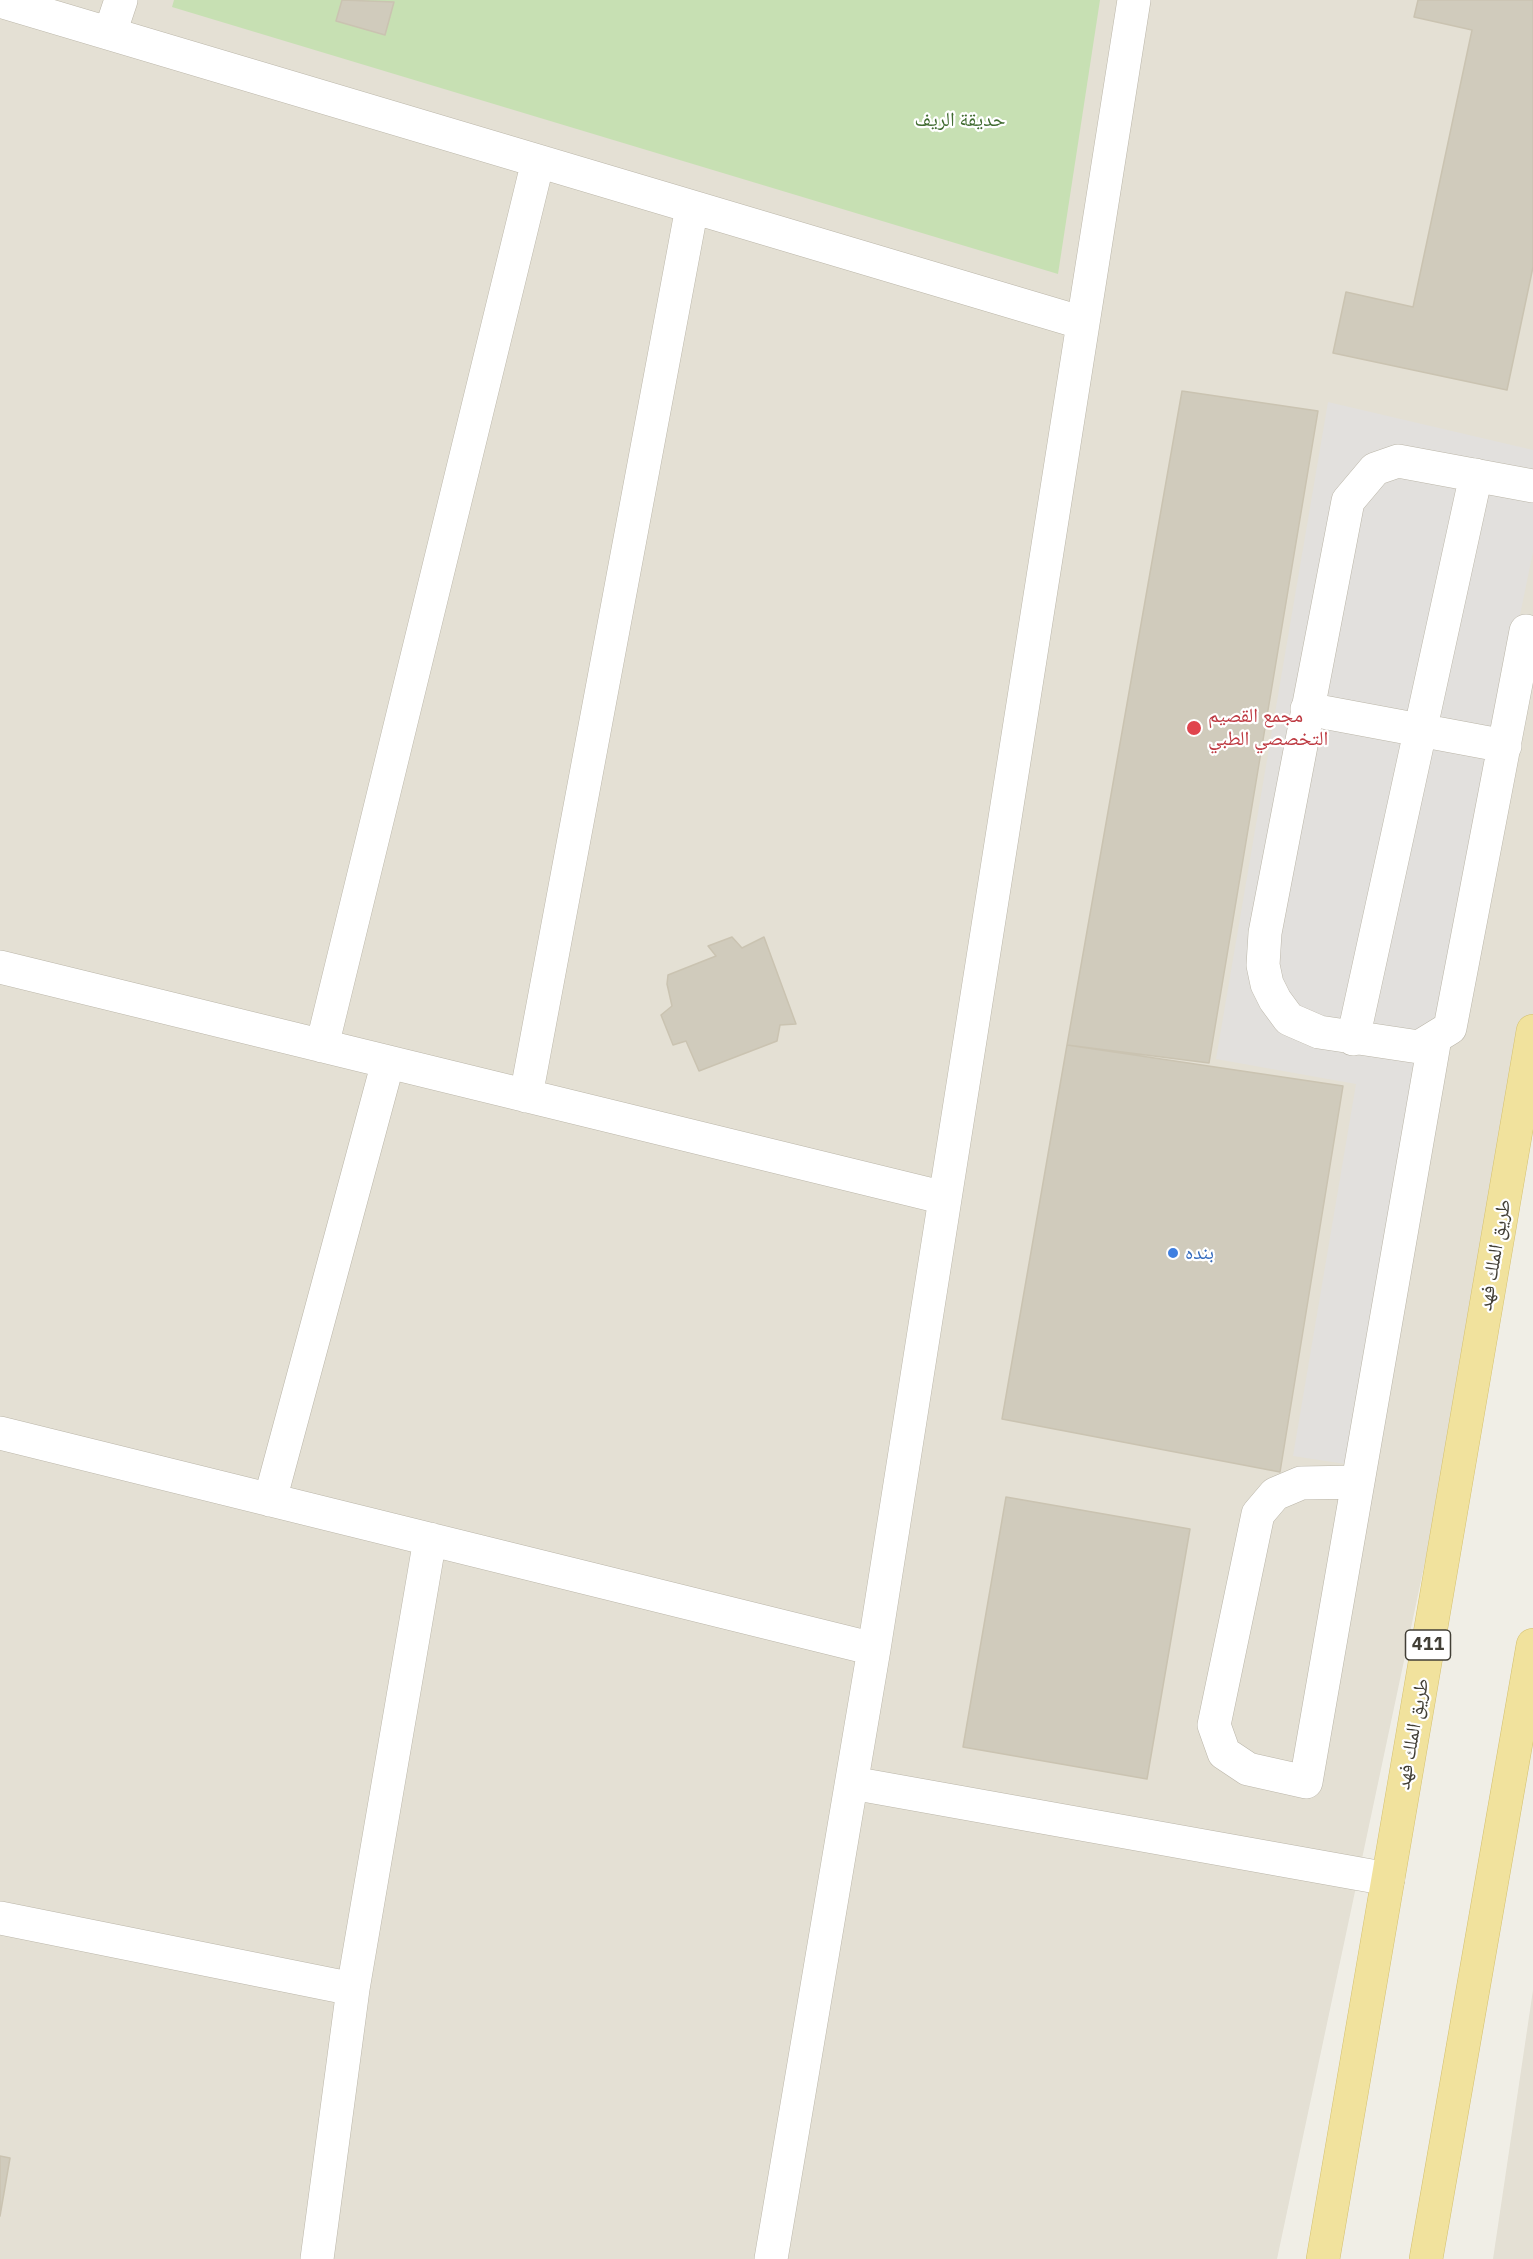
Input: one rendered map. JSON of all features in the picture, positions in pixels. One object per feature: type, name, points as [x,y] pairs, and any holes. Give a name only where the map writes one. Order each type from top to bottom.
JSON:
[{"type":"main road","name":"طريق الملك فهد","points":[[1323,2259],[1533,1031]]},
{"type":"main road","points":[[1426,2259],[1528,1705],[1533,1646]]},
{"type":"street","points":[[110,33],[121,0]]},
{"type":"street","points":[[771,2259],[874,1649],[1134,0]]},
{"type":"street","points":[[0,1],[1083,323]]},
{"type":"street","points":[[321,1046],[538,161]]},
{"type":"street","points":[[526,1096],[692,207]]},
{"type":"street","points":[[1526,631],[1450,1028],[1419,1047],[1353,1039],[1319,1032],[1289,1019],[1275,1000],[1263,965],[1265,933],[1348,501],[1375,469],[1398,461],[1532,482]]},
{"type":"street","points":[[1353,1039],[1476,475]]},
{"type":"street","points":[[1308,709],[1505,746]]},
{"type":"street","points":[[0,967],[945,1198]]},
{"type":"street","points":[[1358,1482],[1301,1483],[1275,1494],[1258,1514],[1214,1725],[1224,1753],[1248,1769],[1306,1782],[1435,1038]]},
{"type":"street","points":[[270,1500],[388,1062]]},
{"type":"street","points":[[0,1433],[874,1649]]},
{"type":"street","points":[[317,2259],[353,1989],[430,1539]]},
{"type":"street","points":[[852,1783],[1388,1880]]},
{"type":"street","points":[[0,1918],[353,1989]]},
{"type":"shaded area","points":[[0,0],[1533,0],[1533,1053],[1277,2259],[0,2259]]},
{"type":"shaded area","points":[[1328,402],[1533,450],[1533,552],[1441,997],[1352,1465],[1293,1456],[1356,1084],[1216,1059]]},
{"type":"shaded area","points":[[1533,1990],[1533,2259],[1493,2259]]},
{"type":"green space","name":"حديقة الريف","points":[[174,0],[1100,0],[1058,274],[172,7]]},
{"type":"building","points":[[342,0],[394,2],[385,35],[336,21]]},
{"type":"building","points":[[1418,0],[1533,0],[1533,267],[1507,390],[1333,353],[1346,292],[1413,307],[1472,30],[1414,17]]},
{"type":"building","name":"مجمع القصيم التخصصي الطبي","points":[[1182,391],[1318,411],[1209,1063],[1067,1045]]},
{"type":"building","points":[[732,937],[742,948],[764,937],[796,1024],[780,1025],[777,1041],[699,1071],[686,1041],[673,1045],[661,1015],[672,1006],[667,984],[668,975],[716,956],[708,946]]},
{"type":"building","name":"بنده","points":[[1067,1045],[1343,1086],[1280,1472],[1002,1419]]},
{"type":"building","points":[[1006,1497],[1190,1529],[1147,1779],[963,1747]]},
{"type":"building","points":[[0,2156],[10,2158],[0,2216]]},
{"type":"place","name":"مجمع القصيم التخصصي الطبي","points":[[1194,728]]},
{"type":"place","name":"بنده","points":[[1173,1253]]}]
